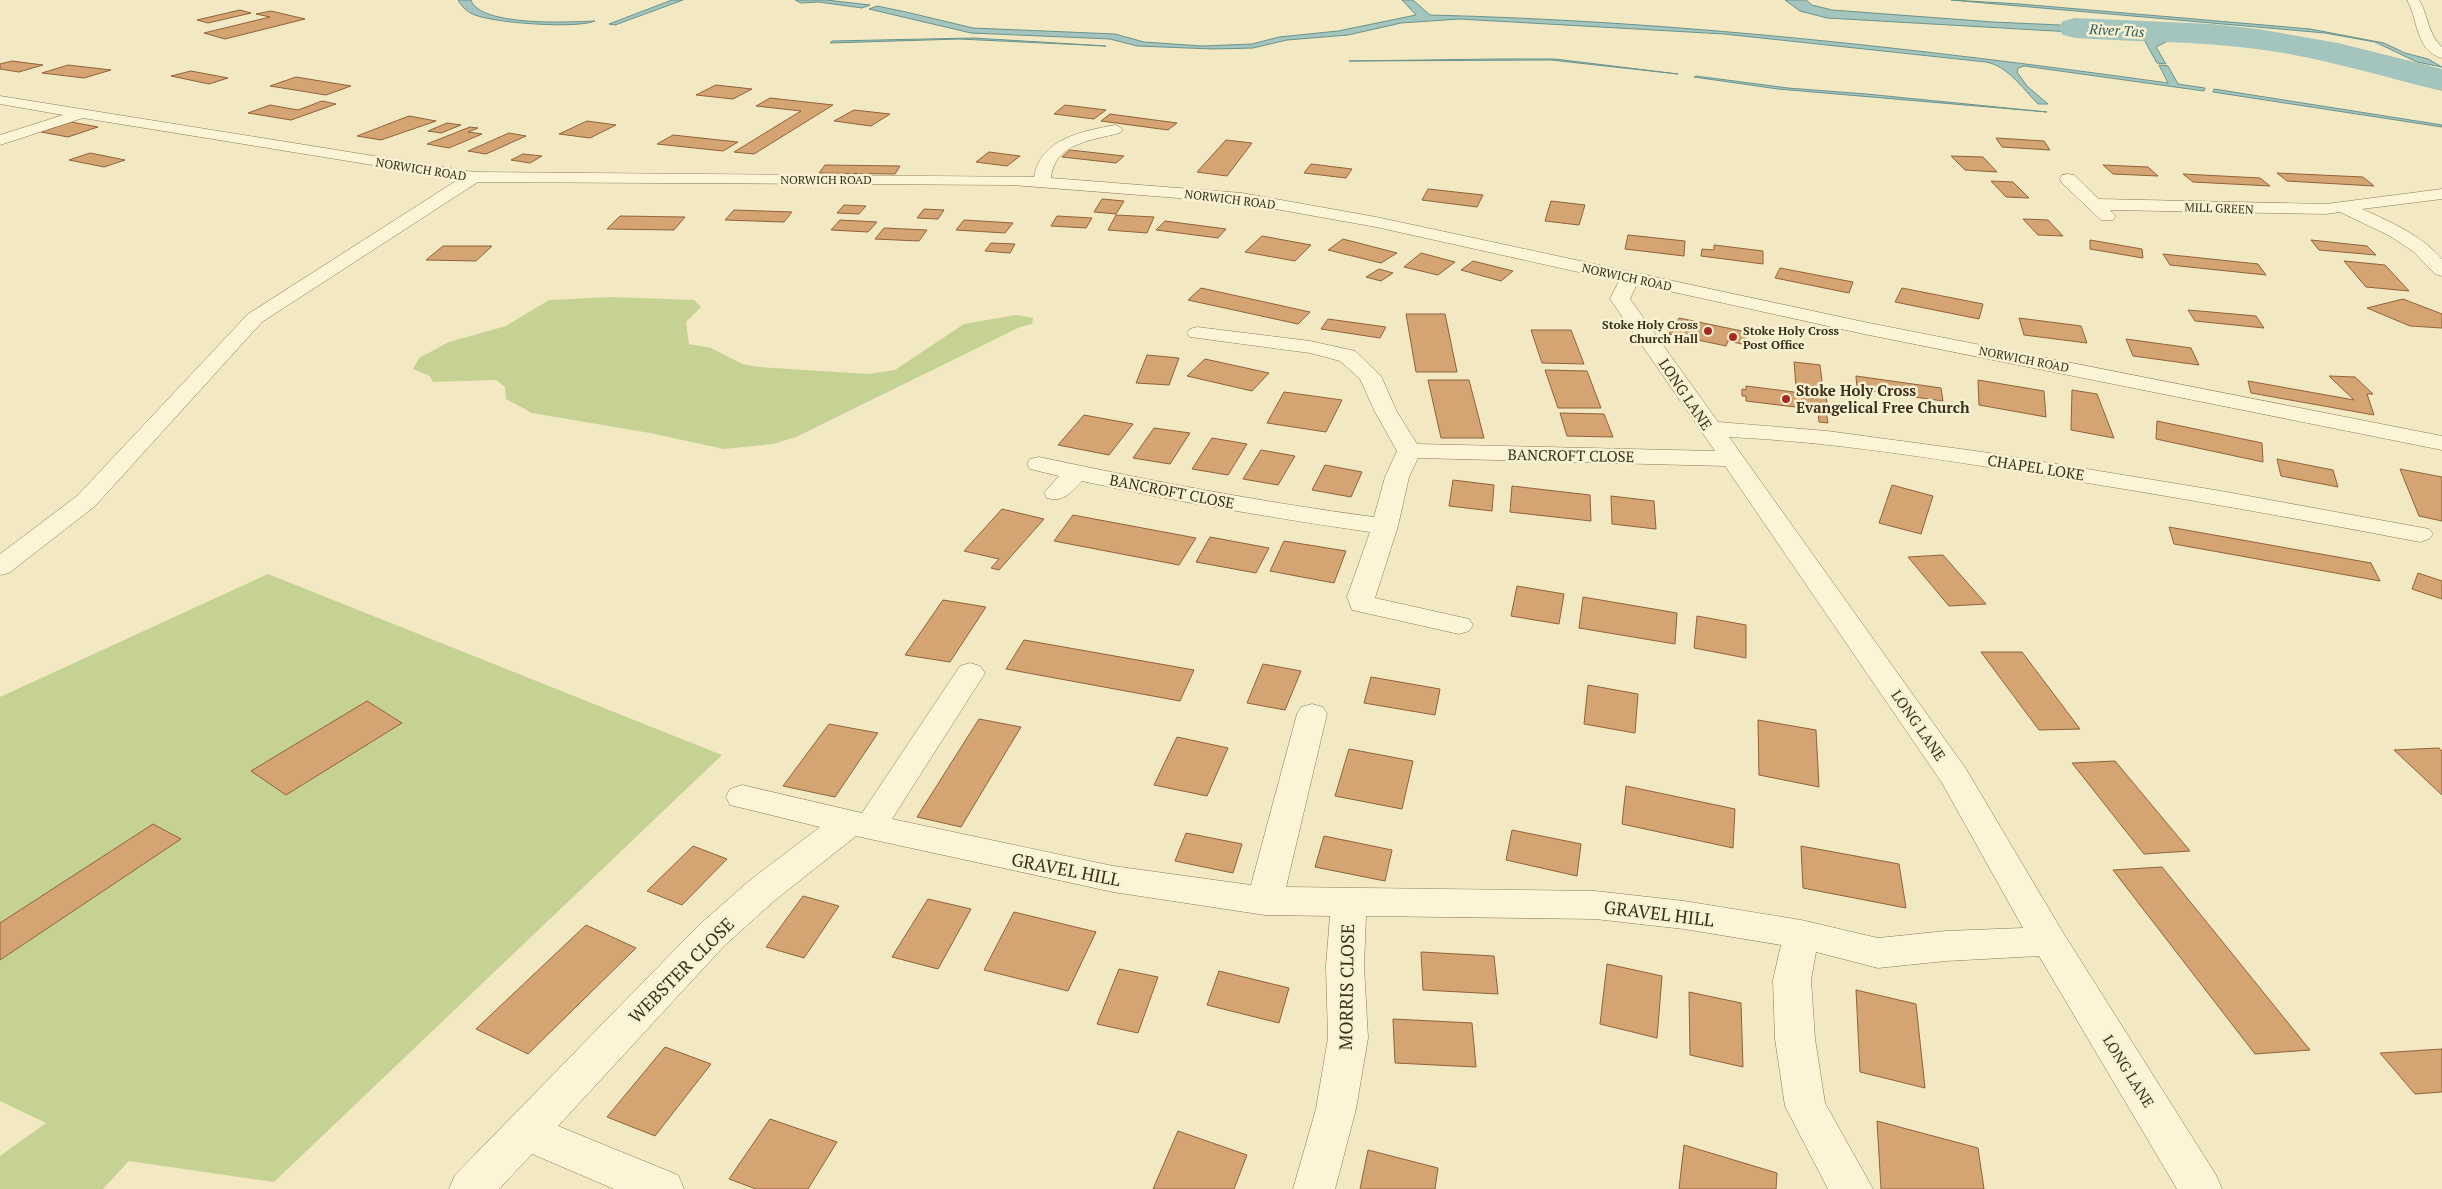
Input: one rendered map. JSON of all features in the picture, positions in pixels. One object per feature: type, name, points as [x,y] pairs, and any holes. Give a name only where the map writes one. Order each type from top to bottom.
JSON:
[{"type":"street","points":[[2413,0],[2428,41],[2442,54]]},
{"type":"street","name":"NORWICH ROAD","points":[[0,100],[474,177],[1012,180],[1242,198],[1376,222],[1864,328],[2442,443]]},
{"type":"street","points":[[0,140],[81,114]]},
{"type":"street","points":[[1042,182],[1044,164],[1055,151],[1082,136],[1115,130]]},
{"type":"street","points":[[688,178],[711,161]]},
{"type":"street","points":[[0,568],[86,500],[255,318],[474,177]]},
{"type":"street","points":[[2068,179],[2108,217]]},
{"type":"street","name":"MILL GREEN","points":[[2095,204],[2292,210],[2342,207],[2442,194]]},
{"type":"street","name":"MILL GREEN","points":[[2342,207],[2406,237],[2431,256],[2442,270]]},
{"type":"street","name":"LONG LANE","points":[[1630,278],[1620,299],[1710,429],[1734,459],[1955,778],[2049,941],[2201,1189]]},
{"type":"street","points":[[1223,317],[1201,334],[1310,348],[1347,356],[1370,376],[1386,412],[1409,451],[1396,477],[1385,526],[1360,596],[1362,604],[1459,626]]},
{"type":"street","name":"CHAPEL LOKE","points":[[1710,429],[1755,430],[1892,445],[2193,492],[2420,534]]},
{"type":"street","name":"BANCROFT CLOSE","points":[[1409,451],[1734,459]]},
{"type":"street","name":"BANCROFT CLOSE","points":[[1038,464],[1245,506],[1385,526]]},
{"type":"street","points":[[1056,493],[1077,472]]},
{"type":"street","points":[[2359,523],[2368,547]]},
{"type":"street","points":[[860,825],[970,673]]},
{"type":"street","points":[[1265,901],[1312,714]]},
{"type":"street","name":"GRAVEL HILL","points":[[742,797],[860,825],[1113,879],[1265,901],[1595,906],[1684,915],[1801,934],[1878,954],[1946,946],[2049,941]]},
{"type":"street","name":"WEBSTER CLOSE","points":[[470,1189],[527,1133],[609,1042],[712,935],[794,865],[860,825]]},
{"type":"street","name":"MORRIS CLOSE","points":[[1314,1189],[1336,1109],[1348,1038],[1345,966],[1349,901]]},
{"type":"street","points":[[1801,934],[1792,980],[1795,1040],[1806,1106],[1835,1163],[1852,1189]]},
{"type":"street","points":[[527,1133],[663,1189]]},
{"type":"green space","points":[[611,297],[694,300],[701,307],[686,322],[689,344],[711,348],[742,364],[759,367],[868,374],[895,370],[964,324],[1016,315],[1033,318],[1032,324],[1020,327],[796,437],[773,444],[724,449],[650,433],[532,413],[506,399],[505,387],[496,380],[433,382],[430,376],[413,369],[419,358],[449,342],[506,326],[549,300]]},
{"type":"green space","points":[[268,574],[722,755],[274,1182],[129,1161],[103,1189],[0,1189],[0,1156],[46,1123],[0,1101],[0,697]]},
{"type":"water","points":[[458,0],[471,0],[478,9],[491,15],[508,19],[548,22],[595,21],[571,25],[554,25],[485,18],[472,14]]},
{"type":"water","points":[[672,0],[683,0],[615,25],[609,24]]},
{"type":"water","points":[[795,0],[826,0],[870,5],[862,8],[819,2],[801,3]]},
{"type":"water","points":[[1402,0],[1413,0],[1430,15],[1615,23],[1800,38],[2168,83],[2159,65],[2168,66],[2178,84],[2205,88],[2204,91],[2024,66],[2018,68],[2017,72],[2027,86],[2048,104],[2038,104],[2008,73],[1994,64],[1986,62],[1724,34],[1459,19],[1401,23],[1348,35],[1287,40],[1253,48],[1214,49],[1137,46],[1110,39],[971,33],[869,9],[877,6],[973,28],[1115,34],[1144,42],[1202,46],[1252,44],[1279,37],[1338,31],[1416,15]]},
{"type":"water","points":[[1785,0],[1806,0],[1812,5],[1832,10],[1993,22],[2127,28],[2275,43],[2343,55],[2442,80],[2442,87],[2346,61],[2247,44],[2180,39],[2170,40],[2156,47],[2166,64],[2157,63],[2142,36],[1827,18],[1800,11]]},
{"type":"water","points":[[1951,0],[2020,4],[2310,29],[2384,43],[2405,53],[2428,59],[2442,67],[2417,62],[2375,42],[2325,33]]},
{"type":"water","points":[[974,38],[1106,46],[959,39],[830,43],[832,41]]},
{"type":"water","points":[[1555,59],[1678,74],[1551,60],[1349,61]]},
{"type":"water","points":[[1694,77],[1788,88],[2047,112],[1778,89]]},
{"type":"water","points":[[2214,89],[2442,125],[2442,127],[2213,92]]},
{"type":"building","points":[[240,10],[251,13],[208,23],[197,20]]},
{"type":"building","points":[[271,11],[305,19],[225,39],[204,33],[270,17],[256,14]]},
{"type":"building","points":[[12,61],[43,65],[19,72],[0,69],[0,64]]},
{"type":"building","points":[[68,65],[111,70],[84,78],[42,73]]},
{"type":"building","points":[[191,71],[228,78],[209,84],[171,76]]},
{"type":"building","points":[[296,77],[351,86],[326,95],[270,86]]},
{"type":"building","points":[[716,85],[752,89],[733,99],[696,95]]},
{"type":"building","points":[[770,98],[833,105],[754,154],[734,152],[801,111],[756,106]]},
{"type":"building","points":[[322,101],[336,104],[291,120],[248,113],[270,105],[298,110]]},
{"type":"building","points":[[1065,105],[1106,110],[1094,119],[1054,114]]},
{"type":"building","points":[[854,110],[890,114],[871,126],[834,121]]},
{"type":"building","points":[[1110,114],[1177,123],[1168,130],[1101,121]]},
{"type":"building","points":[[409,116],[436,121],[381,140],[357,136]]},
{"type":"building","points":[[587,121],[616,125],[590,138],[559,134]]},
{"type":"building","points":[[71,122],[98,127],[68,137],[41,132]]},
{"type":"building","points":[[447,123],[461,125],[441,133],[428,131]]},
{"type":"building","points":[[470,127],[478,128],[468,132],[482,134],[449,148],[427,144]]},
{"type":"building","points":[[509,133],[526,136],[486,154],[468,151]]},
{"type":"building","points":[[673,135],[738,142],[723,151],[657,144]]},
{"type":"building","points":[[1996,138],[2044,141],[2050,150],[2002,147]]},
{"type":"building","points":[[1226,140],[1252,143],[1227,176],[1197,172]]},
{"type":"building","points":[[1070,150],[1124,156],[1116,163],[1062,157]]},
{"type":"building","points":[[989,152],[1020,156],[1007,166],[976,162]]},
{"type":"building","points":[[90,153],[125,160],[104,167],[69,160]]},
{"type":"building","points":[[523,154],[542,156],[530,163],[511,160]]},
{"type":"building","points":[[1951,156],[1983,157],[1997,172],[1965,170]]},
{"type":"building","points":[[1311,164],[1352,169],[1346,178],[1304,173]]},
{"type":"building","points":[[825,165],[900,166],[895,174],[819,173]]},
{"type":"building","points":[[2103,165],[2148,167],[2158,176],[2113,174]]},
{"type":"building","points":[[2277,173],[2363,177],[2374,186],[2287,181]]},
{"type":"building","points":[[2183,174],[2260,178],[2270,186],[2193,182]]},
{"type":"building","points":[[1991,181],[2013,182],[2029,198],[2006,197]]},
{"type":"building","points":[[1428,189],[1483,195],[1477,207],[1422,200]]},
{"type":"building","points":[[1102,199],[1124,201],[1116,214],[1094,212]]},
{"type":"building","points":[[1551,201],[1585,205],[1579,225],[1545,221]]},
{"type":"building","points":[[844,205],[866,206],[859,214],[837,213]]},
{"type":"building","points":[[924,209],[944,210],[938,219],[917,218]]},
{"type":"building","points":[[734,210],[792,212],[784,222],[725,220]]},
{"type":"building","points":[[1116,215],[1154,217],[1147,233],[1108,230]]},
{"type":"building","points":[[620,216],[685,217],[674,230],[607,229]]},
{"type":"building","points":[[1057,216],[1092,218],[1086,228],[1051,226]]},
{"type":"building","points":[[2023,219],[2048,220],[2063,236],[2038,235]]},
{"type":"building","points":[[840,220],[877,222],[868,232],[831,230]]},
{"type":"building","points":[[964,220],[1013,223],[1005,233],[956,230]]},
{"type":"building","points":[[1165,221],[1226,229],[1218,238],[1156,230]]},
{"type":"building","points":[[884,228],[927,230],[919,241],[875,239]]},
{"type":"building","points":[[1628,235],[1685,241],[1684,256],[1625,249]]},
{"type":"building","points":[[1262,236],[1311,245],[1295,261],[1245,252]]},
{"type":"building","points":[[1343,239],[1397,253],[1381,263],[1328,250]]},
{"type":"building","points":[[2090,240],[2142,249],[2143,258],[2090,249]]},
{"type":"building","points":[[2311,240],[2367,246],[2376,255],[2319,250]]},
{"type":"building","points":[[991,243],[1015,244],[1010,253],[985,251]]},
{"type":"building","points":[[1714,245],[1763,251],[1763,264],[1701,256],[1702,249],[1714,250]]},
{"type":"building","points":[[443,246],[492,246],[476,261],[426,260]]},
{"type":"building","points":[[1421,253],[1455,262],[1438,275],[1404,267]]},
{"type":"building","points":[[2163,254],[2258,264],[2266,275],[2170,265]]},
{"type":"building","points":[[1473,261],[1513,271],[1501,281],[1461,270]]},
{"type":"building","points":[[2344,261],[2385,265],[2409,291],[2366,287]]},
{"type":"building","points":[[1780,268],[1853,282],[1849,293],[1775,278]]},
{"type":"building","points":[[1379,269],[1393,273],[1381,281],[1366,277]]},
{"type":"building","points":[[1201,288],[1310,312],[1298,324],[1188,300]]},
{"type":"building","points":[[1902,288],[1983,304],[1979,319],[1895,302]]},
{"type":"building","points":[[2403,299],[2442,314],[2442,328],[2410,326],[2367,308]]},
{"type":"building","points":[[2188,310],[2256,316],[2264,328],[2195,321]]},
{"type":"building","points":[[1406,314],[1445,314],[1457,372],[1416,372]]},
{"type":"building","name":"Stoke Holy Cross Church Hall","points":[[1679,318],[1748,332],[1742,344],[1728,341],[1726,346],[1669,334]]},
{"type":"building","points":[[2019,318],[2081,326],[2087,343],[2024,335]]},
{"type":"building","points":[[1328,319],[1386,327],[1380,338],[1321,329]]},
{"type":"building","points":[[1531,330],[1571,330],[1584,364],[1542,363]]},
{"type":"building","points":[[2126,339],[2191,348],[2199,365],[2133,356]]},
{"type":"building","points":[[1147,355],[1179,358],[1169,385],[1136,383]]},
{"type":"building","points":[[1205,359],[1269,373],[1252,391],[1187,376]]},
{"type":"building","points":[[1794,362],[1820,365],[1823,389],[1796,386]]},
{"type":"building","points":[[1545,370],[1587,371],[1601,408],[1558,408]]},
{"type":"building","points":[[1856,376],[1941,388],[1943,401],[1857,389]]},
{"type":"building","points":[[2329,376],[2355,377],[2373,394],[2367,394],[2374,415],[2251,393],[2248,381],[2354,400]]},
{"type":"building","points":[[1428,380],[1469,380],[1484,438],[1441,438]]},
{"type":"building","points":[[1978,380],[2044,391],[2046,417],[1979,405]]},
{"type":"building","name":"Stoke Holy Cross Evangelical Free Church","points":[[1746,386],[1826,396],[1828,411],[1746,401],[1746,396],[1742,396],[1742,389],[1746,390]]},
{"type":"building","points":[[2072,390],[2097,394],[2114,438],[2071,430]]},
{"type":"building","points":[[1284,392],[1342,400],[1326,432],[1267,423]]},
{"type":"building","points":[[1818,411],[1826,412],[1828,423],[1819,422]]},
{"type":"building","points":[[1560,413],[1604,414],[1613,437],[1567,436]]},
{"type":"building","points":[[1084,415],[1133,424],[1109,455],[1058,445]]},
{"type":"building","points":[[2157,421],[2262,443],[2263,462],[2156,439]]},
{"type":"building","points":[[1154,428],[1190,433],[1170,464],[1133,458]]},
{"type":"building","points":[[1212,438],[1247,444],[1228,475],[1192,469]]},
{"type":"building","points":[[1261,450],[1295,456],[1278,485],[1243,479]]},
{"type":"building","points":[[2277,459],[2333,470],[2338,487],[2281,476]]},
{"type":"building","points":[[1325,465],[1362,472],[1351,497],[1312,490]]},
{"type":"building","points":[[2400,469],[2442,477],[2442,521],[2419,516]]},
{"type":"building","points":[[1453,480],[1494,485],[1492,511],[1449,506]]},
{"type":"building","points":[[1892,485],[1933,496],[1921,534],[1879,523]]},
{"type":"building","points":[[1512,486],[1590,495],[1591,521],[1510,512]]},
{"type":"building","points":[[1611,496],[1654,501],[1656,529],[1612,524]]},
{"type":"building","points":[[1002,509],[1044,519],[999,570],[991,568],[999,559],[964,551]]},
{"type":"building","points":[[1073,515],[1196,538],[1179,565],[1054,541]]},
{"type":"building","points":[[2169,527],[2371,563],[2380,581],[2174,544]]},
{"type":"building","points":[[1210,537],[1269,548],[1256,573],[1196,562]]},
{"type":"building","points":[[1284,541],[1346,551],[1334,583],[1270,571]]},
{"type":"building","points":[[1943,555],[1986,604],[1949,606],[1908,557]]},
{"type":"building","points":[[2418,573],[2442,581],[2442,599],[2412,589]]},
{"type":"building","points":[[1517,586],[1564,594],[1559,624],[1511,616]]},
{"type":"building","points":[[1583,597],[1677,613],[1675,644],[1579,628]]},
{"type":"building","points":[[943,600],[986,607],[950,662],[905,655]]},
{"type":"building","points":[[1697,616],[1746,625],[1746,658],[1694,648]]},
{"type":"building","points":[[1024,640],[1194,670],[1180,701],[1006,669]]},
{"type":"building","points":[[1981,652],[2022,652],[2080,729],[2039,730]]},
{"type":"building","points":[[1263,664],[1301,671],[1285,710],[1247,703]]},
{"type":"building","points":[[1371,677],[1440,689],[1435,715],[1364,703]]},
{"type":"building","points":[[1588,685],[1638,694],[1635,733],[1584,724]]},
{"type":"building","points":[[367,701],[402,723],[286,795],[251,771]]},
{"type":"building","points":[[979,719],[1021,727],[961,827],[917,817]]},
{"type":"building","points":[[1758,720],[1816,730],[1819,787],[1759,775]]},
{"type":"building","points":[[829,724],[878,733],[835,797],[783,786]]},
{"type":"building","points":[[1177,737],[1228,748],[1207,796],[1154,785]]},
{"type":"building","points":[[2439,748],[2442,751],[2442,795],[2394,750]]},
{"type":"building","points":[[1349,749],[1413,761],[1402,809],[1335,796]]},
{"type":"building","points":[[2115,761],[2190,851],[2144,854],[2072,763]]},
{"type":"building","points":[[1626,786],[1735,809],[1733,848],[1622,824]]},
{"type":"building","points":[[153,824],[181,839],[0,960],[0,923]]},
{"type":"building","points":[[1512,830],[1581,844],[1577,876],[1506,860]]},
{"type":"building","points":[[1186,833],[1242,844],[1233,873],[1175,861]]},
{"type":"building","points":[[1324,836],[1392,850],[1385,881],[1315,867]]},
{"type":"building","points":[[693,846],[727,859],[682,905],[647,891]]},
{"type":"building","points":[[1801,846],[1899,864],[1906,908],[1803,888]]},
{"type":"building","points":[[2162,867],[2310,1050],[2255,1054],[2113,870]]},
{"type":"building","points":[[803,896],[839,906],[804,958],[766,947]]},
{"type":"building","points":[[928,899],[971,909],[938,969],[892,957]]},
{"type":"building","points":[[1014,912],[1096,932],[1068,991],[984,970]]},
{"type":"building","points":[[586,925],[636,948],[528,1054],[476,1029]]},
{"type":"building","points":[[1421,952],[1494,956],[1498,994],[1423,990]]},
{"type":"building","points":[[1607,964],[1662,976],[1657,1038],[1600,1024]]},
{"type":"building","points":[[1119,969],[1158,977],[1138,1033],[1097,1024]]},
{"type":"building","points":[[1219,971],[1289,988],[1279,1023],[1207,1005]]},
{"type":"building","points":[[1856,990],[1916,1004],[1925,1088],[1860,1072]]},
{"type":"building","points":[[1689,992],[1741,1003],[1743,1067],[1690,1055]]},
{"type":"building","points":[[1393,1019],[1472,1023],[1476,1067],[1395,1063]]},
{"type":"building","points":[[665,1047],[711,1064],[655,1136],[607,1117]]},
{"type":"building","points":[[2442,1049],[2442,1092],[2415,1094],[2380,1053]]},
{"type":"building","points":[[770,1119],[837,1142],[808,1189],[756,1189],[729,1179]]},
{"type":"building","points":[[1877,1121],[1978,1148],[1984,1189],[1881,1189]]},
{"type":"building","points":[[1178,1131],[1247,1155],[1234,1189],[1153,1189]]},
{"type":"building","points":[[1684,1145],[1777,1173],[1776,1189],[1679,1189]]},
{"type":"building","points":[[1368,1150],[1438,1168],[1435,1189],[1360,1189]]},
{"type":"waterway","name":"River Tas","points":[[2075,28],[2212,34],[2258,39],[2338,54],[2442,80]]},
{"type":"place","name":"Stoke Holy Cross Church Hall","points":[[1708,331]]},
{"type":"place","name":"Stoke Holy Cross Post Office","points":[[1733,337]]},
{"type":"place","name":"Stoke Holy Cross Evangelical Free Church","points":[[1786,399]]}]
